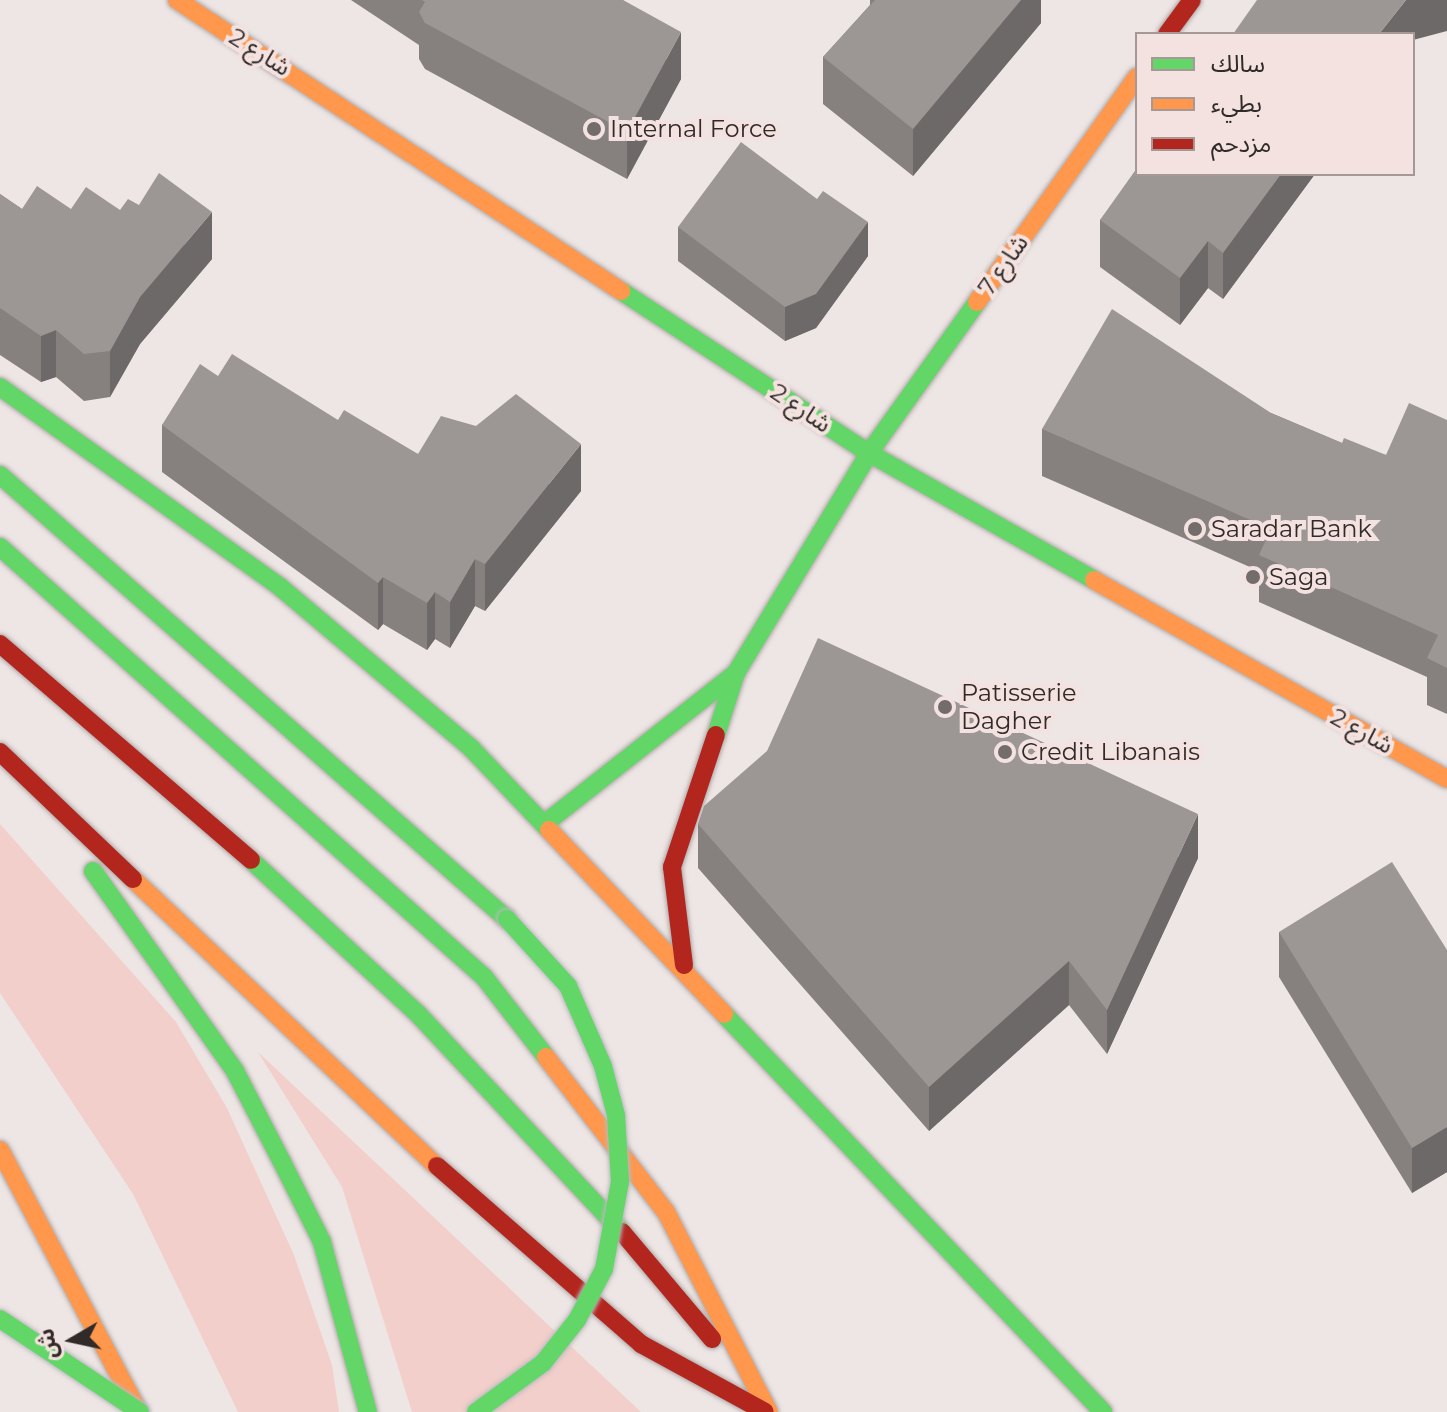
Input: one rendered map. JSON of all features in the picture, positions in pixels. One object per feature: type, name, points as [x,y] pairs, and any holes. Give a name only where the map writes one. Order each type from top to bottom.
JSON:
[{"type":"main road","name":"شارع 2","points":[[177,0],[869,453],[1447,779]]},
{"type":"main road","points":[[1168,32],[1192,0]]},
{"type":"main road","name":"شارع 7","points":[[736,673],[869,453],[1135,80]]},
{"type":"main road","points":[[0,387],[280,587],[548,821],[1103,1412]]},
{"type":"main road","points":[[0,475],[507,919],[568,986],[603,1066],[616,1115],[620,1182],[604,1269],[577,1320],[543,1363],[476,1412]]},
{"type":"main road","points":[[0,547],[484,977],[666,1212],[767,1412]]},
{"type":"main road","points":[[0,644],[298,900],[418,1014],[562,1161],[767,1412]]},
{"type":"main road","points":[[548,821],[736,673]]},
{"type":"main road","points":[[684,965],[672,867],[736,673]]},
{"type":"main road","points":[[0,753],[399,1133],[641,1344],[767,1412]]},
{"type":"main road","points":[[0,753],[129,917],[235,1071],[322,1242],[368,1412]]},
{"type":"main road","points":[[0,1150],[140,1411]]},
{"type":"main road","points":[[0,1319],[140,1411]]},
{"type":"shaded area","points":[[0,824],[176,1022],[227,1108],[294,1255],[332,1365],[339,1412],[238,1412],[133,1194],[0,993]]},
{"type":"shaded area","points":[[258,1052],[641,1412],[412,1412],[342,1187]]},
{"type":"building","points":[[422,0],[623,0],[681,32],[627,132],[425,23],[419,12],[425,2]]},
{"type":"building","points":[[875,0],[1021,0],[913,129],[823,57]]},
{"type":"building","points":[[1257,0],[1406,0],[1381,32],[1234,32]]},
{"type":"building","points":[[741,142],[817,199],[823,191],[868,222],[816,294],[785,307],[678,227]]},
{"type":"building","points":[[1135,171],[1135,176],[1280,176],[1223,253],[1208,241],[1180,278],[1100,220]]},
{"type":"building","points":[[159,173],[212,212],[140,297],[110,351],[84,354],[56,330],[41,336],[0,308],[0,194],[22,209],[37,186],[71,209],[86,187],[120,210],[128,199],[139,205]]},
{"type":"building","points":[[1112,309],[1271,413],[1342,443],[1344,438],[1386,455],[1409,403],[1447,420],[1447,668],[1427,658],[1438,635],[1259,555],[1271,529],[1042,429]]},
{"type":"building","points":[[232,354],[338,420],[344,410],[418,454],[441,416],[476,426],[516,394],[581,444],[485,564],[475,559],[450,602],[435,592],[427,603],[383,577],[378,583],[162,425],[200,364],[218,376]]},
{"type":"building","points":[[818,638],[1198,814],[1107,1010],[1069,961],[929,1087],[698,824],[704,806],[767,751]]},
{"type":"building","points":[[1392,862],[1447,950],[1447,1127],[1412,1148],[1279,932]]},
{"type":"traffic: fast","points":[[621,291],[869,453],[1094,580]]},
{"type":"traffic: fast","points":[[716,735],[736,673],[869,453],[977,302]]},
{"type":"traffic: fast","points":[[0,387],[280,587],[471,748],[549,830]]},
{"type":"traffic: fast","points":[[0,475],[507,919]]},
{"type":"traffic: fast","points":[[0,547],[484,977],[546,1057]]},
{"type":"traffic: fast","points":[[548,821],[736,673]]},
{"type":"traffic: fast","points":[[251,860],[418,1014],[622,1232]]},
{"type":"traffic: fast","points":[[93,871],[235,1071],[281,1160],[322,1242],[368,1412]]},
{"type":"traffic: fast","points":[[476,1412],[543,1363],[577,1320],[604,1269],[620,1182],[616,1115],[603,1066],[568,986],[507,919]]},
{"type":"traffic: fast","points":[[724,1014],[1103,1412]]},
{"type":"traffic: fast","points":[[0,1319],[140,1412]]},
{"type":"traffic: slow","points":[[177,0],[621,291]]},
{"type":"traffic: slow","points":[[977,302],[1135,80]]},
{"type":"traffic: slow","points":[[1094,580],[1447,779]]},
{"type":"traffic: slow","points":[[549,830],[724,1014]]},
{"type":"traffic: slow","points":[[133,879],[437,1166]]},
{"type":"traffic: slow","points":[[546,1057],[666,1212],[769,1412]]},
{"type":"traffic: slow","points":[[0,1150],[139,1412]]},
{"type":"traffic: jam","points":[[1168,32],[1192,0]]},
{"type":"traffic: jam","points":[[0,644],[251,860]]},
{"type":"traffic: jam","points":[[684,965],[672,867],[716,735]]},
{"type":"traffic: jam","points":[[0,752],[133,879]]},
{"type":"traffic: jam","points":[[437,1166],[641,1344],[765,1412]]},
{"type":"traffic: jam","points":[[622,1232],[712,1339]]},
{"type":"place","name":"Internal Force","points":[[594,129]]},
{"type":"place","name":"Saradar Bank","points":[[1195,529]]},
{"type":"place","name":"Saga","points":[[1253,577]]},
{"type":"place","name":"Patisserie Dagher","points":[[945,707]]},
{"type":"place","name":"Credit Libanais","points":[[1005,752]]}]
